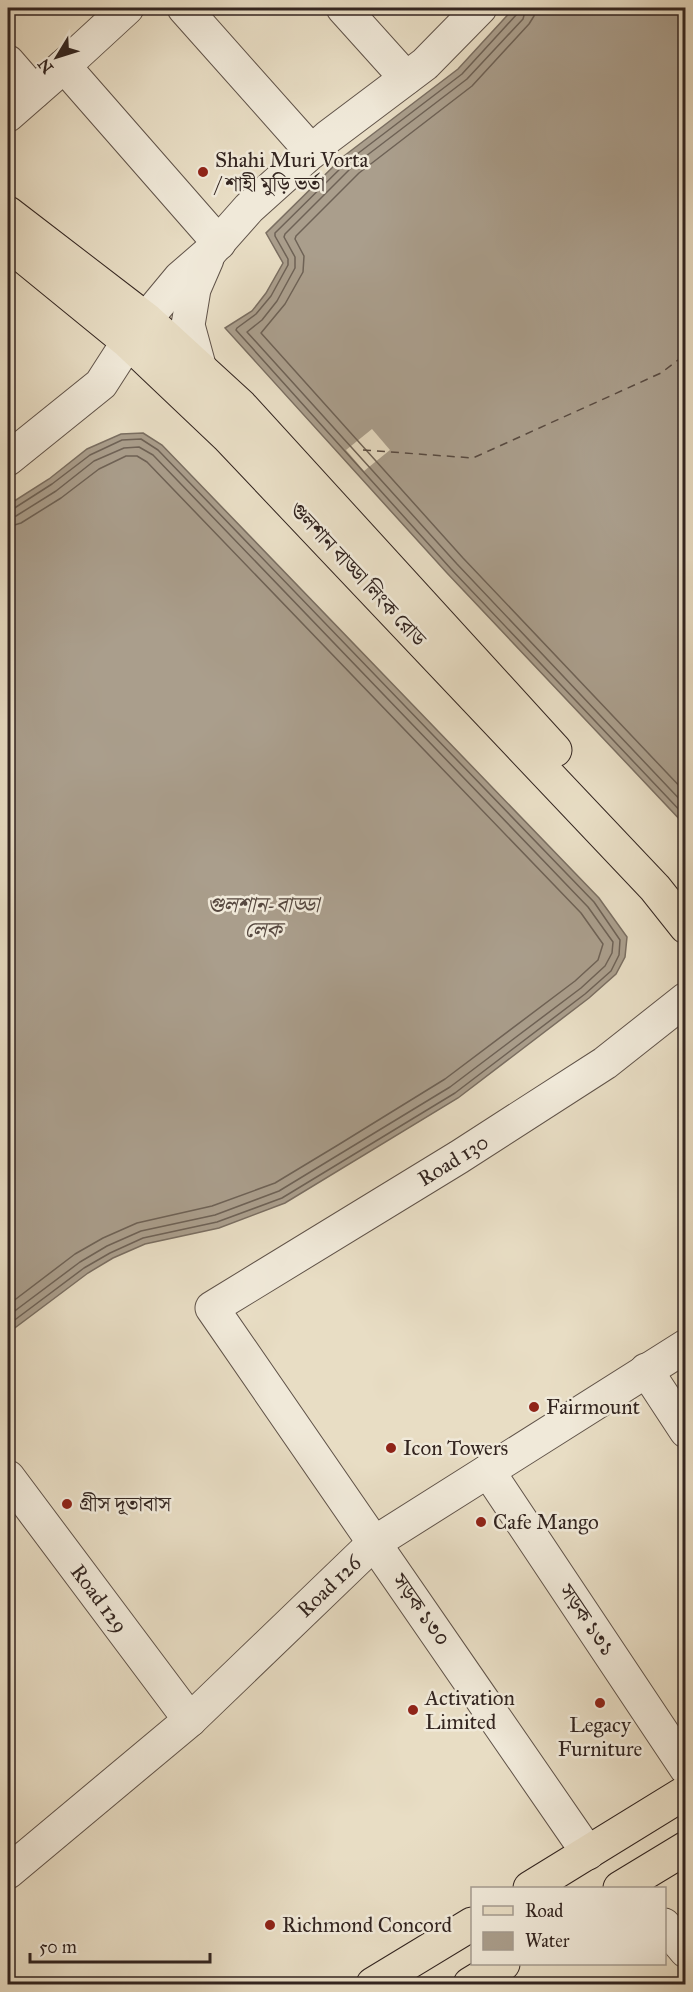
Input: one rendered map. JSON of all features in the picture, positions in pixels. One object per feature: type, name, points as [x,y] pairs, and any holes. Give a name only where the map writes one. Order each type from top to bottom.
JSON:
[{"type":"main road","name":"গুলশান বাড্ডা লিংক রোড","points":[[8,213],[137,330],[227,436],[655,888],[686,927]]},
{"type":"main road","name":"গুলশান বাড্ডা লিংক রোড","points":[[8,244],[200,369],[241,406],[686,895]]},
{"type":"main road","points":[[532,1887],[686,1792]]},
{"type":"main road","points":[[628,1886],[686,1848]]},
{"type":"main road","points":[[373,1984],[471,1925]]},
{"type":"main road","points":[[470,1984],[501,1965]]},
{"type":"street","points":[[184,8],[312,152]]},
{"type":"street","points":[[343,8],[406,78]]},
{"type":"street","points":[[8,459],[101,384],[137,330],[180,278],[215,247],[249,208],[328,137],[425,64],[480,8]]},
{"type":"street","points":[[8,115],[64,66],[113,12]]},
{"type":"street","points":[[8,62],[34,92]]},
{"type":"street","points":[[64,66],[215,247]]},
{"type":"street","points":[[200,369],[188,325],[194,289],[215,247]]},
{"type":"street","name":"Road 130","points":[[212,1308],[459,1157],[605,1063],[686,999]]},
{"type":"street","name":"সড়ক ১৩০","points":[[212,1308],[588,1853]]},
{"type":"street","name":"Road 126","points":[[8,1872],[190,1720],[374,1543],[686,1346]]},
{"type":"street","points":[[646,1370],[686,1431]]},
{"type":"street","name":"সড়ক ১৩১","points":[[488,1471],[686,1768]]},
{"type":"street","name":"Road 129","points":[[8,1477],[190,1720]]},
{"type":"street","points":[[666,1927],[686,1951]]},
{"type":"water","points":[[514,8],[685,8],[685,825],[447,573],[225,328],[252,311],[266,293],[283,263],[266,233],[344,156],[458,69]]},
{"type":"water","name":"গুলশান-বাড্ডা লেক","points":[[143,433],[162,445],[599,898],[627,937],[625,957],[616,974],[589,998],[458,1098],[285,1203],[219,1228],[145,1244],[113,1258],[88,1273],[8,1333],[8,505],[49,479],[87,449],[121,434]]},
{"type":"pier","points":[[372,429],[390,450],[364,471],[346,450]]},
{"type":"ferry route","points":[[363,450],[473,458],[661,373],[686,354]]},
{"type":"place","name":"Shahi Muri Vorta / শাহী মুড়ি ভর্তা","points":[[203,172]]},
{"type":"place","name":"Fairmount","points":[[534,1407]]},
{"type":"place","name":"Icon Towers","points":[[391,1448]]},
{"type":"place","name":"গ্রীস দূতাবাস","points":[[67,1504]]},
{"type":"place","name":"Cafe Mango","points":[[481,1522]]},
{"type":"place","name":"Legacy Furniture","points":[[600,1703]]},
{"type":"place","name":"Activation Limited","points":[[413,1710]]},
{"type":"place","name":"Richmond Concord","points":[[270,1925]]}]
